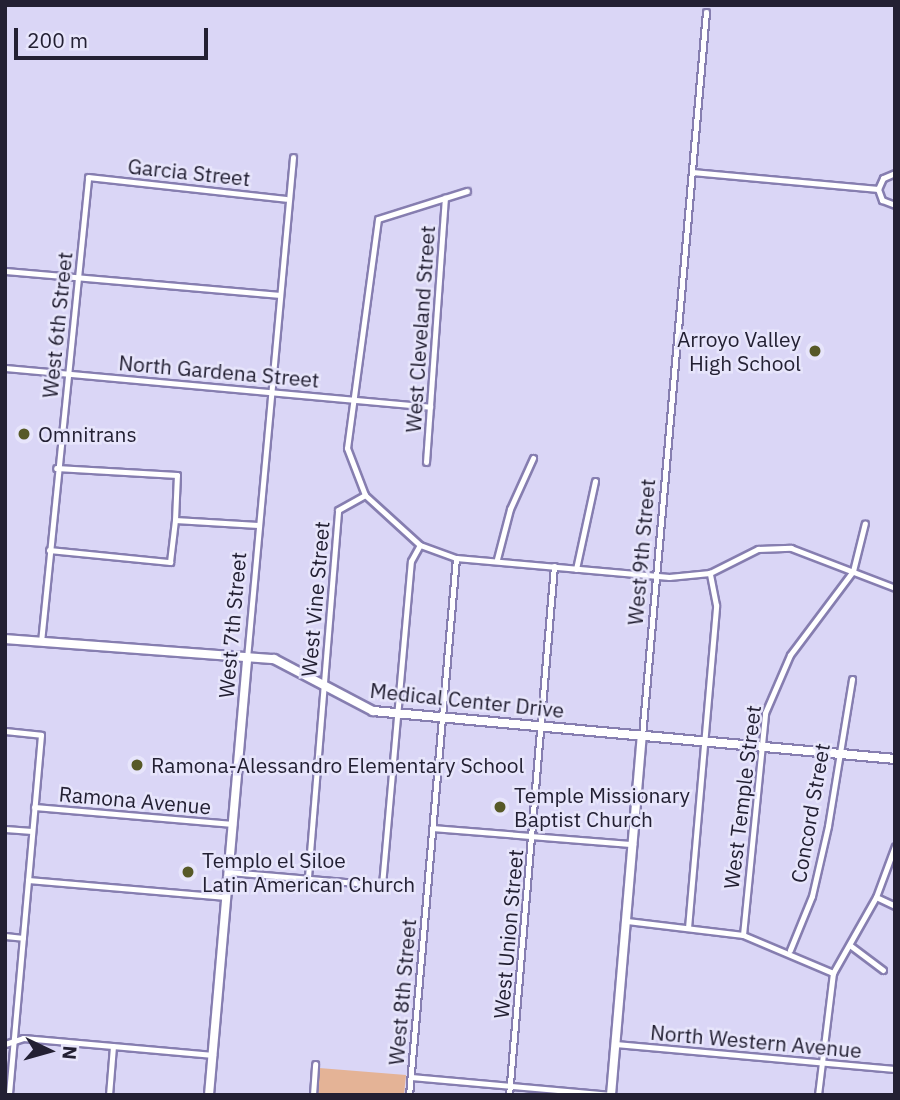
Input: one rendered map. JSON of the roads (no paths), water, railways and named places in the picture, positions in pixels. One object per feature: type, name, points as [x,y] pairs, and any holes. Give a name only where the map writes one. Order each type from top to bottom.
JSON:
[{"type":"street","name":"West 9th Street","points":[[611,1095],[706,12]]},
{"type":"street","name":"West 7th Street","points":[[209,1095],[286,199],[293,158]]},
{"type":"street","points":[[692,172],[878,189]]},
{"type":"street","points":[[895,173],[883,177],[878,189],[882,200],[895,205]]},
{"type":"street","name":"Garcia Street","points":[[88,177],[286,199]]},
{"type":"street","name":"West 6th Street","points":[[41,642],[56,468],[69,374],[88,177]]},
{"type":"street","points":[[467,191],[378,219],[347,448],[365,495],[420,545],[456,558],[497,559],[656,578],[710,573],[758,550],[791,548],[895,588]]},
{"type":"street","name":"West Cleveland Street","points":[[426,462],[445,198]]},
{"type":"street","points":[[5,271],[278,295]]},
{"type":"street","name":"North Gardena Street","points":[[5,368],[430,407]]},
{"type":"street","points":[[497,559],[510,509],[533,458]]},
{"type":"street","points":[[49,550],[170,562],[175,520],[177,475],[56,468]]},
{"type":"street","points":[[576,569],[595,481]]},
{"type":"street","name":"West Vine Street","points":[[308,877],[338,510],[365,495]]},
{"type":"street","points":[[175,520],[258,526]]},
{"type":"street","name":"West Temple Street","points":[[743,934],[762,747],[775,683],[853,571],[865,523]]},
{"type":"street","points":[[229,872],[382,885],[411,561],[420,545]]},
{"type":"street","name":"West 8th Street","points":[[409,1095],[456,558]]},
{"type":"street","name":"West Union Street","points":[[509,1095],[543,726],[554,566]]},
{"type":"street","points":[[688,928],[716,605],[710,573]]},
{"type":"street","name":"Medical Center Drive","points":[[5,639],[247,658],[290,664],[356,706],[397,713],[895,759]]},
{"type":"street","name":"Concord Street","points":[[790,950],[814,884],[852,679]]},
{"type":"street","points":[[5,731],[41,735],[9,1095]]},
{"type":"street","name":"Ramona Avenue","points":[[34,807],[233,824]]},
{"type":"street","points":[[432,828],[633,844]]},
{"type":"street","points":[[5,829],[32,831]]},
{"type":"street","points":[[818,1095],[832,973],[851,946],[876,897],[895,846]]},
{"type":"street","points":[[28,880],[226,897]]},
{"type":"street","points":[[876,897],[895,906]]},
{"type":"street","points":[[627,922],[743,934],[790,950],[832,973]]},
{"type":"street","points":[[5,936],[23,938]]},
{"type":"street","points":[[851,946],[883,970]]},
{"type":"street","points":[[5,1044],[14,1040],[212,1055]]},
{"type":"street","name":"North Western Avenue","points":[[615,1044],[895,1069]]},
{"type":"street","points":[[109,1095],[113,1046]]},
{"type":"street","points":[[313,1095],[315,1064]]},
{"type":"street","points":[[411,1077],[611,1095]]},
{"type":"place","name":"Arroyo Valley High School","points":[[815,351]]},
{"type":"place","name":"Omnitrans","points":[[24,434]]},
{"type":"place","name":"Ramona-Alessandro Elementary School","points":[[137,765]]},
{"type":"place","name":"Temple Missionary Baptist Church","points":[[500,807]]},
{"type":"place","name":"Templo el Siloe Latin American Church","points":[[188,872]]}]
